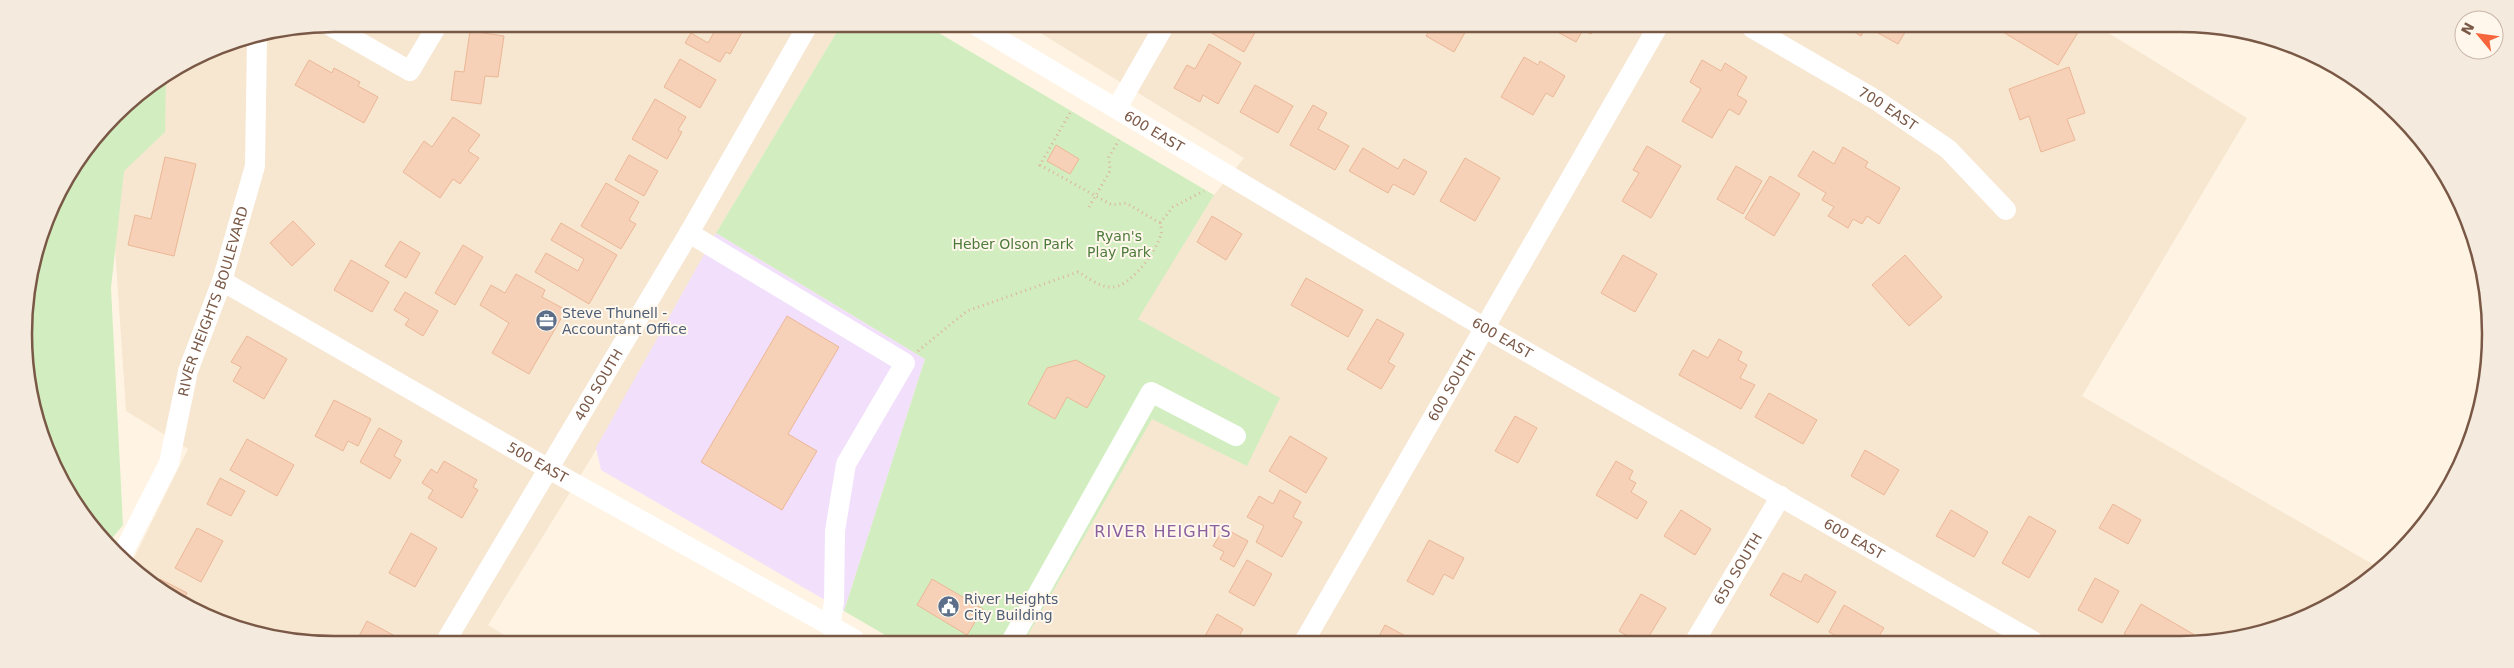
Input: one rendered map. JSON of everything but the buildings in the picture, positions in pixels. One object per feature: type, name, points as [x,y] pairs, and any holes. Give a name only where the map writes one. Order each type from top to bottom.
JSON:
[{"type":"street","points":[[342,32],[410,70],[433,32]]},
{"type":"street","name":"400 SOUTH","points":[[449,636],[547,468],[689,233],[804,32]]},
{"type":"street","name":"600 EAST","points":[[987,32],[1485,328],[2022,636]]},
{"type":"street","points":[[1117,108],[1161,32]]},
{"type":"street","name":"600 SOUTH","points":[[1307,636],[1655,32]]},
{"type":"street","name":"700 EAST","points":[[1759,32],[1876,100],[1948,149],[2006,210]]},
{"type":"street","name":"RIVER HEIGHTS BOULEVARD","points":[[124,550],[169,462],[188,371],[222,281],[255,166],[257,43]]},
{"type":"street","points":[[689,233],[905,363],[846,464],[835,531],[834,602],[843,635]]},
{"type":"street","name":"500 EAST","points":[[222,281],[547,468],[843,635]]},
{"type":"street","points":[[1014,636],[1152,392],[1236,436]]},
{"type":"street","name":"650 SOUTH","points":[[1698,636],[1781,496]]},
{"type":"path","points":[[1071,111],[1040,165],[1112,205],[1126,203],[1160,223]]},
{"type":"path","points":[[1089,206],[1110,171],[1109,157],[1119,140]]},
{"type":"path","points":[[905,363],[933,337],[967,311],[1078,272],[1103,286],[1115,287],[1123,284],[1152,254],[1161,234],[1160,223],[1173,207],[1204,191]]},
{"type":"shaded area","points":[[334,32],[837,32],[716,233],[590,460],[488,625],[506,636],[334,636],[275,630],[219,613],[166,585],[133,559],[188,449],[126,411],[113,217],[127,115],[166,83],[183,73],[219,55],[275,38]]},
{"type":"shaded area","points":[[1039,32],[2107,32],[2247,118],[2082,396],[2374,565],[2348,585],[2295,613],[2239,630],[2200,635],[1027,636],[1152,418],[1247,466],[1137,319],[1214,195],[1244,158]]},
{"type":"shaded area","points":[[716,233],[925,359],[844,611],[601,470],[596,448]]},
{"type":"green space","name":"Heber Olson Park","points":[[837,32],[937,32],[1214,195],[1138,319],[1280,398],[1247,466],[1152,419],[1027,636],[887,636],[844,611],[925,359],[716,233]]},
{"type":"green space","points":[[166,83],[165,132],[124,171],[111,288],[123,525],[112,538],[107,533],[83,502],[55,449],[38,393],[33,354],[33,314],[38,275],[43,256],[55,219],[73,183],[83,166],[107,135],[135,107]]},
{"type":"place","name":"Steve Thunell - Accountant Office","points":[[546,321]]},
{"type":"place","name":"River Heights City Building","points":[[948,607]]},
{"type":"district","name":"RIVER HEIGHTS","points":[[1163,531]]},
{"type":"park label","name":"Ryan's Play Park","points":[[1119,244]]}]
